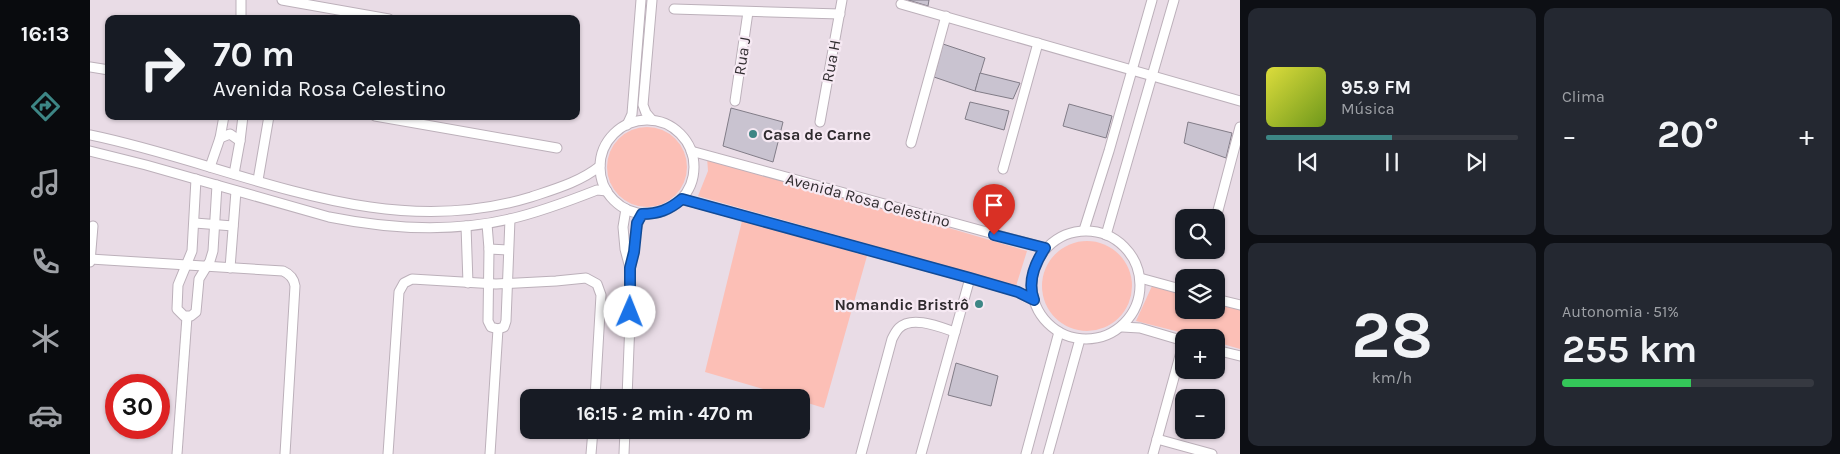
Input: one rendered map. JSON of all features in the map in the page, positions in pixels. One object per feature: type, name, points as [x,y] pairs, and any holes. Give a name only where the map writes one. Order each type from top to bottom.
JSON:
[{"type":"street","points":[[241,0],[241,15]]},
{"type":"street","points":[[282,0],[366,15]]},
{"type":"street","points":[[627,125],[632,114],[641,0]]},
{"type":"street","points":[[652,0],[644,105],[646,112],[652,120]]},
{"type":"street","name":"Rua H","points":[[820,122],[842,0]]},
{"type":"street","points":[[1084,230],[1152,0]]},
{"type":"street","points":[[1106,235],[1174,0]]},
{"type":"street","points":[[901,4],[1240,101]]},
{"type":"street","points":[[674,9],[840,14]]},
{"type":"street","name":"Rua J","points":[[735,101],[748,12]]},
{"type":"street","points":[[911,143],[946,16]]},
{"type":"street","points":[[1003,169],[1038,43]]},
{"type":"street","points":[[90,67],[105,69]]},
{"type":"street","points":[[210,167],[220,138],[223,120]]},
{"type":"street","points":[[234,174],[243,120]]},
{"type":"street","points":[[258,180],[268,120]]},
{"type":"street","points":[[415,120],[557,148]]},
{"type":"street","points":[[643,120],[652,120],[669,125],[682,136],[694,159],[693,177],[687,193],[668,210],[642,214],[626,209],[618,204],[603,183],[600,166],[601,158],[608,142],[619,129],[643,120]]},
{"type":"street","points":[[1218,209],[1240,128]]},
{"type":"street","points":[[220,138],[230,134],[240,141]]},
{"type":"street","points":[[90,135],[332,201],[379,210],[439,212],[482,208],[525,199],[569,184],[590,174],[600,166]]},
{"type":"street","points":[[146,165],[150,150]]},
{"type":"street","points":[[90,151],[305,210],[377,225],[440,228],[487,224],[552,207],[597,190],[607,191]]},
{"type":"street","name":"Avenida Rosa Celestino","points":[[691,151],[1045,248]]},
{"type":"street","points":[[196,179],[192,251],[177,290],[177,309],[181,315],[187,317],[194,314],[197,309],[199,279],[214,251],[217,185]]},
{"type":"street","points":[[230,268],[236,191]]},
{"type":"street","points":[[305,210],[309,195]]},
{"type":"street","points":[[682,199],[970,278],[1018,292],[1034,300]]},
{"type":"street","points":[[626,209],[623,227],[625,249],[630,268],[631,295],[627,389]]},
{"type":"street","points":[[439,212],[440,228]]},
{"type":"street","points":[[630,268],[637,223],[642,214]]},
{"type":"street","points":[[487,224],[489,249],[488,322],[492,327],[498,329],[504,327],[506,321],[509,284],[508,250],[510,219]]},
{"type":"street","points":[[195,223],[233,226]]},
{"type":"street","points":[[92,226],[90,260],[283,271],[289,274],[295,282],[285,454]]},
{"type":"street","points":[[466,226],[468,283]]},
{"type":"street","points":[[1084,230],[1106,235],[1120,242],[1135,260],[1140,278],[1140,297],[1134,312],[1122,327],[1101,338],[1080,339],[1060,332],[1042,318],[1032,294],[1032,275],[1039,258],[1045,248],[1065,235],[1084,230]]},
{"type":"street","points":[[489,249],[508,250]]},
{"type":"street","points":[[388,454],[400,289],[404,283],[412,279],[509,284],[586,278],[597,284],[601,295],[596,389]]},
{"type":"street","points":[[921,454],[970,278]]},
{"type":"street","points":[[1140,278],[1175,288]]},
{"type":"street","points":[[1225,301],[1240,305]]},
{"type":"street","points":[[177,454],[187,317]]},
{"type":"street","points":[[861,454],[892,339],[900,327],[913,322],[932,325],[954,332]]},
{"type":"street","points":[[1122,327],[1140,328],[1175,338]]},
{"type":"street","points":[[490,454],[498,329]]},
{"type":"street","points":[[1026,454],[1060,332]]},
{"type":"street","points":[[1048,454],[1080,339]]},
{"type":"street","points":[[1225,352],[1240,356]]},
{"type":"street","points":[[1153,454],[1175,374]]},
{"type":"street","points":[[591,454],[592,439]]},
{"type":"street","points":[[624,454],[625,439]]},
{"type":"street","points":[[1157,439],[1212,454]]},
{"type":"shaded area","points":[[647,127],[662,130],[675,139],[684,152],[687,167],[684,182],[675,195],[662,204],[647,207],[632,204],[619,195],[610,182],[607,167],[610,152],[619,139],[632,130]]},
{"type":"shaded area","points":[[707,157],[1027,251],[1016,286],[698,196],[708,171]]},
{"type":"shaded area","points":[[742,221],[867,256],[824,408],[810,404],[810,389],[763,389],[705,372]]},
{"type":"shaded area","points":[[1087,241],[1104,244],[1119,254],[1129,269],[1132,286],[1129,303],[1119,318],[1104,328],[1087,331],[1070,328],[1055,318],[1045,303],[1042,286],[1045,269],[1055,254],[1070,244]]},
{"type":"shaded area","points":[[1152,286],[1175,292],[1175,319],[1225,319],[1225,305],[1240,309],[1240,349],[1225,345],[1225,329],[1175,329],[1175,331],[1136,321]]},
{"type":"building","points":[[908,0],[929,0],[928,6]]},
{"type":"building","points":[[943,44],[985,58],[975,91],[934,77]]},
{"type":"building","points":[[980,73],[1020,83],[1013,99],[975,91]]},
{"type":"building","points":[[970,102],[1009,111],[1004,130],[965,119]]},
{"type":"building","points":[[1069,104],[1112,116],[1106,138],[1063,126]]},
{"type":"building","name":"Casa de Carne","points":[[731,108],[783,122],[773,162],[723,146]]},
{"type":"building","points":[[1188,122],[1232,133],[1226,158],[1184,143]]},
{"type":"building","points":[[956,363],[998,376],[991,406],[948,395]]},
{"type":"place","name":"Casa de Carne","points":[[753,134]]},
{"type":"place","name":"Nomandic Bristrô","points":[[979,304]]},
{"type":"route","points":[[630,312],[630,268],[637,223],[642,214],[668,210],[682,199],[970,278],[1018,292],[1034,300],[1032,294],[1032,275],[1045,248],[994,235]]}]
